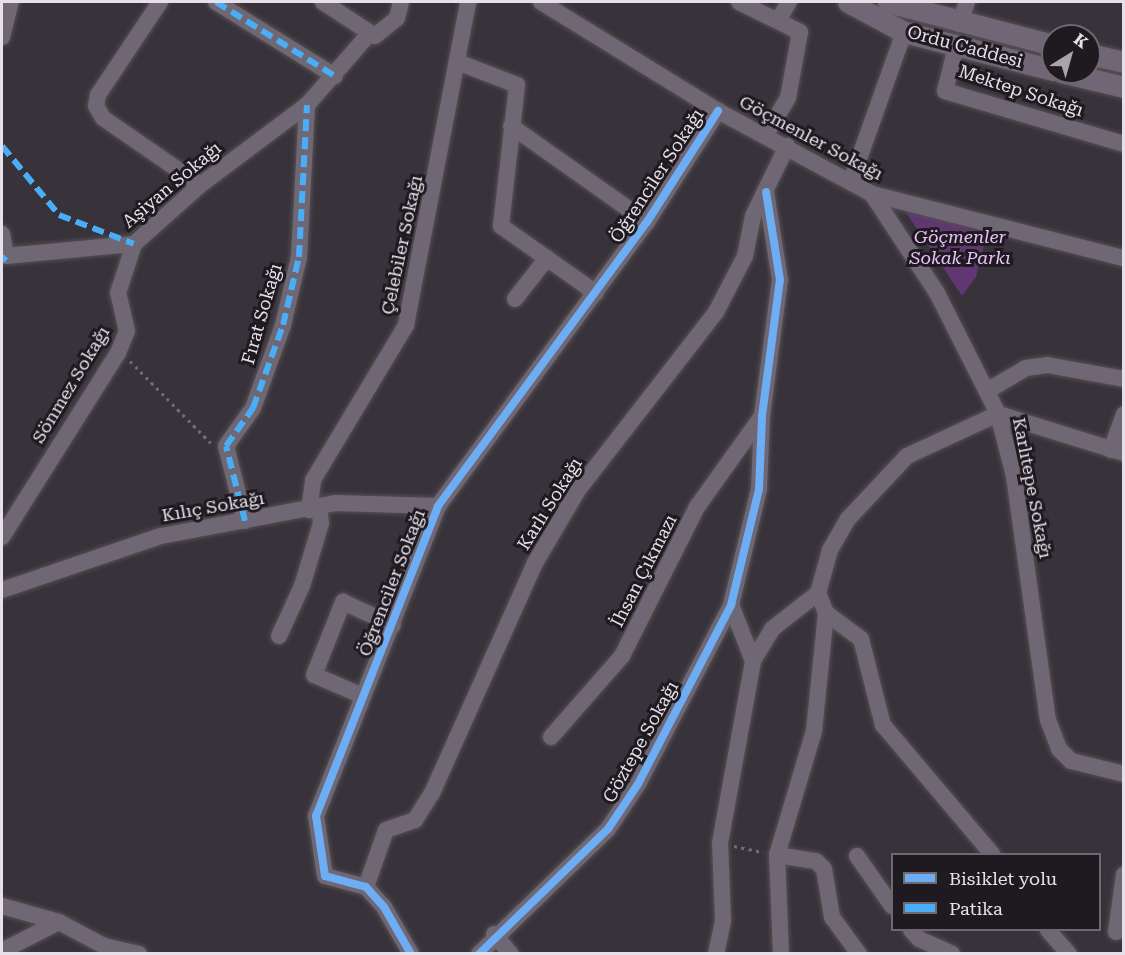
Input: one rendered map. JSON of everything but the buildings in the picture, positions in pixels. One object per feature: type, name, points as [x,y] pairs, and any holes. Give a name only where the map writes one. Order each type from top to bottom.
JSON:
[{"type":"main road","name":"Ordu Caddesi","points":[[848,2],[904,32],[956,48],[1041,67]]},
{"type":"main road","name":"Ordu Caddesi","points":[[888,2],[959,24],[1041,42]]},
{"type":"main road","points":[[1101,57],[1124,62]]},
{"type":"main road","points":[[1101,82],[1124,87]]},
{"type":"street","points":[[160,2],[98,95],[96,106],[103,118],[200,185]]},
{"type":"street","points":[[216,2],[335,76]]},
{"type":"street","points":[[323,2],[375,36],[397,18],[400,2]]},
{"type":"street","name":"Çelebiler Sokağı","points":[[279,636],[302,586],[321,523],[314,508],[313,480],[406,325],[460,63],[468,2]]},
{"type":"street","name":"Göçmenler Sokağı","points":[[541,2],[717,111],[766,134],[872,194],[1124,258]]},
{"type":"street","points":[[738,2],[779,19],[800,32],[788,98],[766,134]]},
{"type":"street","points":[[779,19],[789,2]]},
{"type":"street","points":[[959,24],[967,2]]},
{"type":"street","points":[[2,38],[7,8]]},
{"type":"street","points":[[851,182],[904,32]]},
{"type":"street","name":"Aşiyan Sokağı","points":[[2,234],[6,256],[134,244],[200,185],[307,105],[335,76],[369,34]]},
{"type":"street","name":"Mektep Sokağı","points":[[956,48],[945,91],[1124,144]]},
{"type":"street","points":[[460,63],[518,86],[511,126],[501,226],[596,293]]},
{"type":"street","name":"Fırat Sokağı","points":[[226,446],[254,408],[283,325],[299,257],[307,105]]},
{"type":"street","name":"Öğrenciler Sokağı","points":[[366,887],[325,876],[316,816],[438,506],[647,222],[717,111]]},
{"type":"street","points":[[511,126],[647,222]]},
{"type":"street","name":"Karlı Sokağı","points":[[366,887],[386,830],[415,820],[433,791],[535,563],[578,490],[716,312],[745,255],[753,216],[787,146]]},
{"type":"street","name":"Göztepe Sokağı","points":[[479,954],[494,934],[608,829],[638,784],[731,605],[759,489],[762,416],[780,280],[766,192]]},
{"type":"street","name":"Karlıtepe Sokağı","points":[[872,194],[937,293],[998,414],[1014,476],[1051,728],[1059,749],[1071,761],[1124,774]]},
{"type":"street","name":"Sönmez Sokağı","points":[[2,537],[118,353],[127,331],[118,293],[134,244]]},
{"type":"street","points":[[515,299],[547,258]]},
{"type":"street","points":[[987,391],[1026,368],[1047,365],[1124,379]]},
{"type":"street","points":[[716,954],[723,920],[720,843],[753,661],[772,629],[818,593],[830,550],[882,477],[908,456],[998,414],[1117,451],[1124,414]]},
{"type":"street","name":"İhsan Çıkmazı","points":[[550,737],[622,656],[697,507],[762,416]]},
{"type":"street","points":[[226,446],[245,521]]},
{"type":"street","name":"Kılıç Sokağı","points":[[2,590],[161,536],[314,508],[438,506]]},
{"type":"street","points":[[781,954],[777,855],[814,731],[826,613],[818,593]]},
{"type":"street","points":[[363,696],[314,675],[343,602],[393,625]]},
{"type":"street","points":[[731,605],[753,661]]},
{"type":"street","points":[[826,613],[861,639],[883,725],[988,853]]},
{"type":"street","points":[[777,855],[816,861],[824,869],[832,916],[859,954]]},
{"type":"street","points":[[857,856],[891,905]]},
{"type":"street","points":[[1120,930],[1124,875]]},
{"type":"street","points":[[366,887],[384,906],[411,954]]},
{"type":"street","points":[[2,906],[59,922],[102,950],[139,954]]},
{"type":"street","points":[[2,951],[59,922]]},
{"type":"street","points":[[912,931],[919,939],[952,954]]},
{"type":"street","points":[[1049,931],[1069,954]]},
{"type":"street","points":[[494,934],[511,954]]},
{"type":"path","points":[[118,353],[143,370],[209,442],[226,446]]},
{"type":"path","points":[[720,843],[777,855]]},
{"type":"green space","name":"Göçmenler Sokak Parkı","points":[[903,208],[987,233],[976,277],[962,296]]},
{"type":"marked path","points":[[216,2],[335,76]]},
{"type":"marked path","points":[[245,521],[226,446],[253,408],[283,325],[299,257],[307,105]]},
{"type":"marked path","points":[[2,146],[59,215],[134,244]]},
{"type":"marked path","points":[[2,261],[6,256]]},
{"type":"cycle path","points":[[411,954],[384,907],[366,887],[325,876],[316,816],[438,506],[647,222],[718,111]]},
{"type":"cycle path","points":[[479,954],[608,829],[638,784],[731,605],[759,489],[762,416],[780,280],[766,192]]}]
